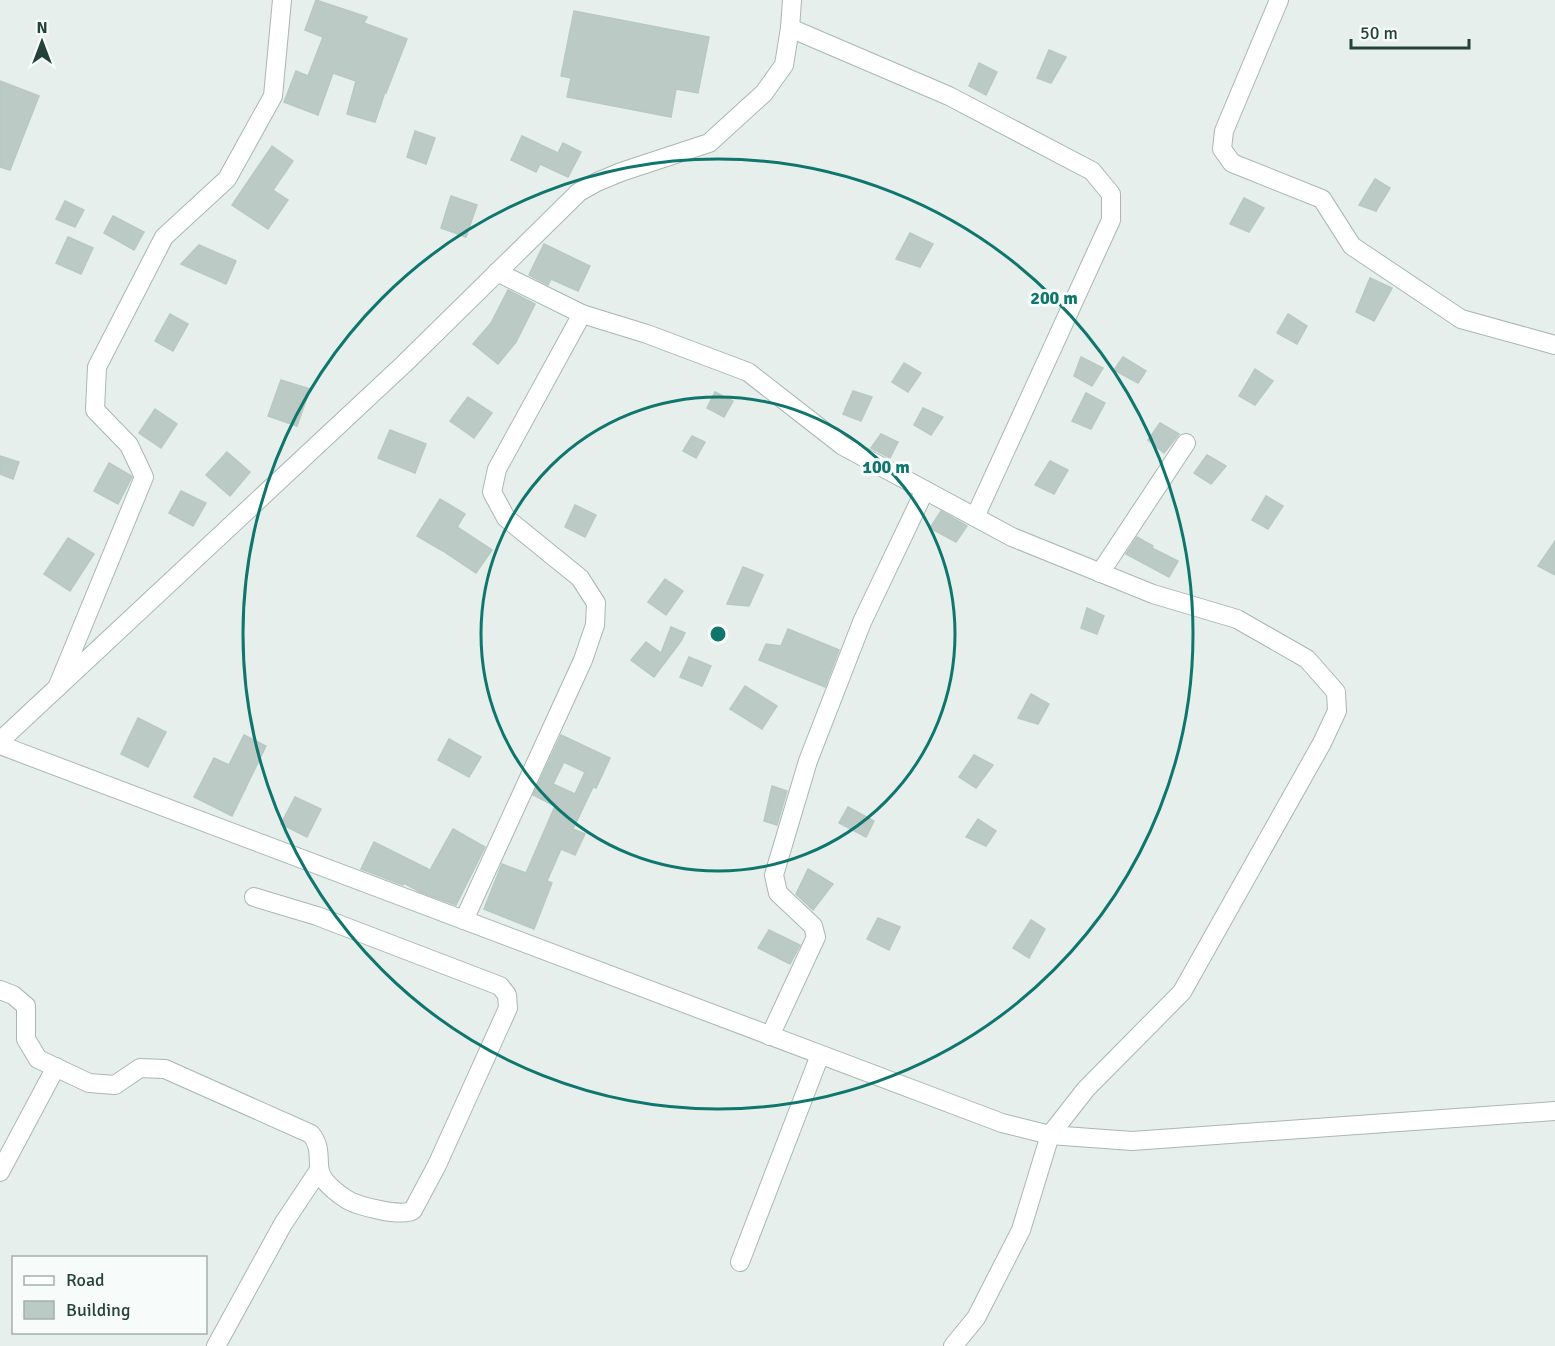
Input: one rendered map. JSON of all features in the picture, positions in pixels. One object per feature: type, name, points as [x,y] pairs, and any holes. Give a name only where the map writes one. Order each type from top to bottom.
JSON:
[{"type":"street","points":[[57,689],[144,477],[129,445],[95,410],[97,367],[164,237],[227,179],[273,96],[282,0]]},
{"type":"street","points":[[0,741],[396,372],[579,192],[621,172],[709,143],[764,93],[784,65],[792,0]]},
{"type":"street","points":[[1279,0],[1224,131],[1222,149],[1232,163],[1322,199],[1352,246],[1461,319],[1555,345]]},
{"type":"street","points":[[790,28],[949,96],[1092,171],[1110,194],[1111,220],[975,518]]},
{"type":"street","points":[[497,272],[582,314],[647,334],[748,372],[843,446],[975,518],[1012,537],[1153,594],[1237,619],[1307,659],[1336,692],[1337,711],[1322,743],[1182,992],[1086,1089],[1050,1135],[1021,1230],[976,1318],[952,1346]]},
{"type":"street","points":[[464,920],[583,660],[595,625],[596,603],[580,578],[506,518],[492,492],[497,469],[582,314]]},
{"type":"street","points":[[1100,573],[1186,443]]},
{"type":"street","points":[[770,1036],[816,937],[813,926],[778,893],[774,875],[808,761],[858,632],[925,490]]},
{"type":"street","points":[[0,745],[1002,1123],[1050,1135],[1132,1141],[1555,1111]]},
{"type":"street","points":[[0,990],[13,995],[26,1006],[26,1039],[38,1059],[89,1083],[116,1085],[140,1068],[165,1069],[310,1134],[318,1142],[319,1170],[324,1181],[347,1200],[396,1214],[409,1214],[437,1165],[508,1008],[507,995],[500,986],[446,964],[317,916],[254,897]]},
{"type":"street","points":[[740,1262],[820,1054]]},
{"type":"street","points":[[0,1172],[56,1067]]},
{"type":"street","points":[[216,1346],[284,1224],[319,1170]]},
{"type":"building","points":[[316,0],[367,17],[364,23],[407,39],[375,122],[347,114],[356,81],[333,73],[318,115],[284,102],[296,71],[308,76],[323,37],[305,30]]},
{"type":"building","points":[[574,11],[709,37],[698,93],[676,89],[671,117],[567,97],[571,78],[561,76]]},
{"type":"building","points":[[1049,50],[1066,57],[1051,83],[1037,78]]},
{"type":"building","points":[[979,63],[997,72],[986,95],[969,86]]},
{"type":"building","points":[[0,81],[39,96],[10,170],[0,167]]},
{"type":"building","points":[[415,131],[435,138],[426,164],[407,157]]},
{"type":"building","points":[[522,136],[558,153],[563,143],[581,152],[568,177],[540,164],[536,172],[511,160]]},
{"type":"building","points":[[272,146],[293,161],[273,190],[288,200],[268,229],[232,205]]},
{"type":"building","points":[[1375,179],[1390,188],[1376,211],[1359,205]]},
{"type":"building","points":[[451,196],[477,205],[466,237],[441,228]]},
{"type":"building","points":[[1244,198],[1264,208],[1249,232],[1230,224]]},
{"type":"building","points":[[65,201],[84,210],[75,227],[56,219]]},
{"type":"building","points":[[113,216],[144,232],[134,250],[104,233]]},
{"type":"building","points":[[910,233],[933,244],[920,267],[896,259]]},
{"type":"building","points":[[68,237],[93,248],[81,274],[56,263]]},
{"type":"building","points":[[544,244],[590,266],[578,291],[551,279],[548,285],[529,275]]},
{"type":"building","points":[[199,245],[236,261],[226,284],[181,264]]},
{"type":"building","points":[[1370,278],[1392,288],[1374,321],[1356,312]]},
{"type":"building","points":[[508,290],[535,304],[516,342],[498,364],[473,344],[491,323]]},
{"type":"building","points":[[170,314],[188,324],[173,351],[155,341]]},
{"type":"building","points":[[1288,314],[1307,326],[1297,344],[1277,333]]},
{"type":"building","points":[[1081,357],[1103,368],[1092,386],[1074,376]]},
{"type":"building","points":[[1123,357],[1146,371],[1138,383],[1114,370]]},
{"type":"building","points":[[904,363],[921,373],[908,392],[892,382]]},
{"type":"building","points":[[1255,369],[1273,381],[1255,405],[1239,396]]},
{"type":"building","points":[[281,380],[310,389],[297,426],[268,416]]},
{"type":"building","points":[[853,391],[872,397],[861,421],[843,414]]},
{"type":"building","points":[[715,392],[733,401],[724,417],[707,408]]},
{"type":"building","points":[[1086,393],[1105,403],[1091,429],[1072,421]]},
{"type":"building","points":[[468,397],[492,413],[474,438],[450,421]]},
{"type":"building","points":[[923,408],[943,417],[931,435],[914,425]]},
{"type":"building","points":[[155,409],[177,424],[161,448],[139,433]]},
{"type":"building","points":[[1160,423],[1179,434],[1164,453],[1148,440]]},
{"type":"building","points":[[390,430],[426,444],[415,473],[378,458]]},
{"type":"building","points":[[881,434],[898,442],[890,458],[871,448]]},
{"type":"building","points":[[692,436],[705,442],[696,458],[683,451]]},
{"type":"building","points":[[227,452],[250,472],[230,496],[206,475]]},
{"type":"building","points":[[1207,455],[1226,466],[1211,484],[1194,473]]},
{"type":"building","points":[[0,456],[19,462],[13,479],[0,474]]},
{"type":"building","points":[[1050,461],[1068,470],[1054,494],[1035,485]]},
{"type":"building","points":[[109,463],[132,477],[118,504],[94,491]]},
{"type":"building","points":[[181,491],[206,503],[193,526],[169,513]]},
{"type":"building","points":[[1266,496],[1283,506],[1268,529],[1252,520]]},
{"type":"building","points":[[440,499],[465,514],[457,527],[492,550],[476,573],[417,536]]},
{"type":"building","points":[[575,505],[596,515],[585,537],[565,527]]},
{"type":"building","points":[[941,511],[967,526],[956,542],[930,528]]},
{"type":"building","points":[[1137,537],[1153,546],[1152,548],[1178,561],[1169,577],[1126,554]]},
{"type":"building","points":[[68,538],[94,554],[70,591],[44,574]]},
{"type":"building","points":[[1555,541],[1555,575],[1538,566]]},
{"type":"building","points":[[743,567],[763,575],[749,606],[727,604]]},
{"type":"building","points":[[665,579],[683,591],[666,615],[648,602]]},
{"type":"building","points":[[1087,608],[1104,616],[1097,634],[1081,628]]},
{"type":"building","points":[[671,627],[685,633],[654,677],[631,660],[646,642],[661,653]]},
{"type":"building","points":[[788,629],[839,650],[825,687],[759,660],[766,644],[781,646]]},
{"type":"building","points":[[689,657],[711,666],[702,686],[680,677]]},
{"type":"building","points":[[745,686],[777,706],[762,729],[730,709]]},
{"type":"building","points":[[1031,694],[1049,704],[1038,724],[1018,718]]},
{"type":"building","points":[[138,718],[166,732],[148,767],[121,754]]},
{"type":"building","points":[[244,735],[266,746],[232,816],[194,797],[214,758],[229,765]]},
{"type":"building","points":[[561,735],[610,758],[573,829],[585,834],[575,855],[561,849],[547,881],[552,883],[534,929],[484,909],[502,864],[526,873],[555,806],[533,795]],"holes":[[[564,762],[585,772],[575,794],[553,784]]]},
{"type":"building","points":[[449,739],[481,757],[469,777],[438,760]]},
{"type":"building","points":[[974,755],[993,765],[976,788],[959,777]]},
{"type":"building","points":[[772,786],[787,791],[777,825],[764,821]]},
{"type":"building","points":[[295,797],[321,809],[307,837],[281,824]]},
{"type":"building","points":[[848,807],[874,821],[866,837],[839,823]]},
{"type":"building","points":[[978,819],[996,831],[986,846],[966,837]]},
{"type":"building","points":[[453,829],[485,847],[456,905],[420,892],[404,883],[403,885],[361,869],[374,842],[430,870]]},
{"type":"building","points":[[808,869],[833,884],[813,910],[796,894]]},
{"type":"building","points":[[878,918],[900,927],[889,950],[867,939]]},
{"type":"building","points":[[1031,920],[1045,929],[1029,958],[1013,948]]},
{"type":"building","points":[[769,930],[800,945],[790,964],[758,948]]}]
